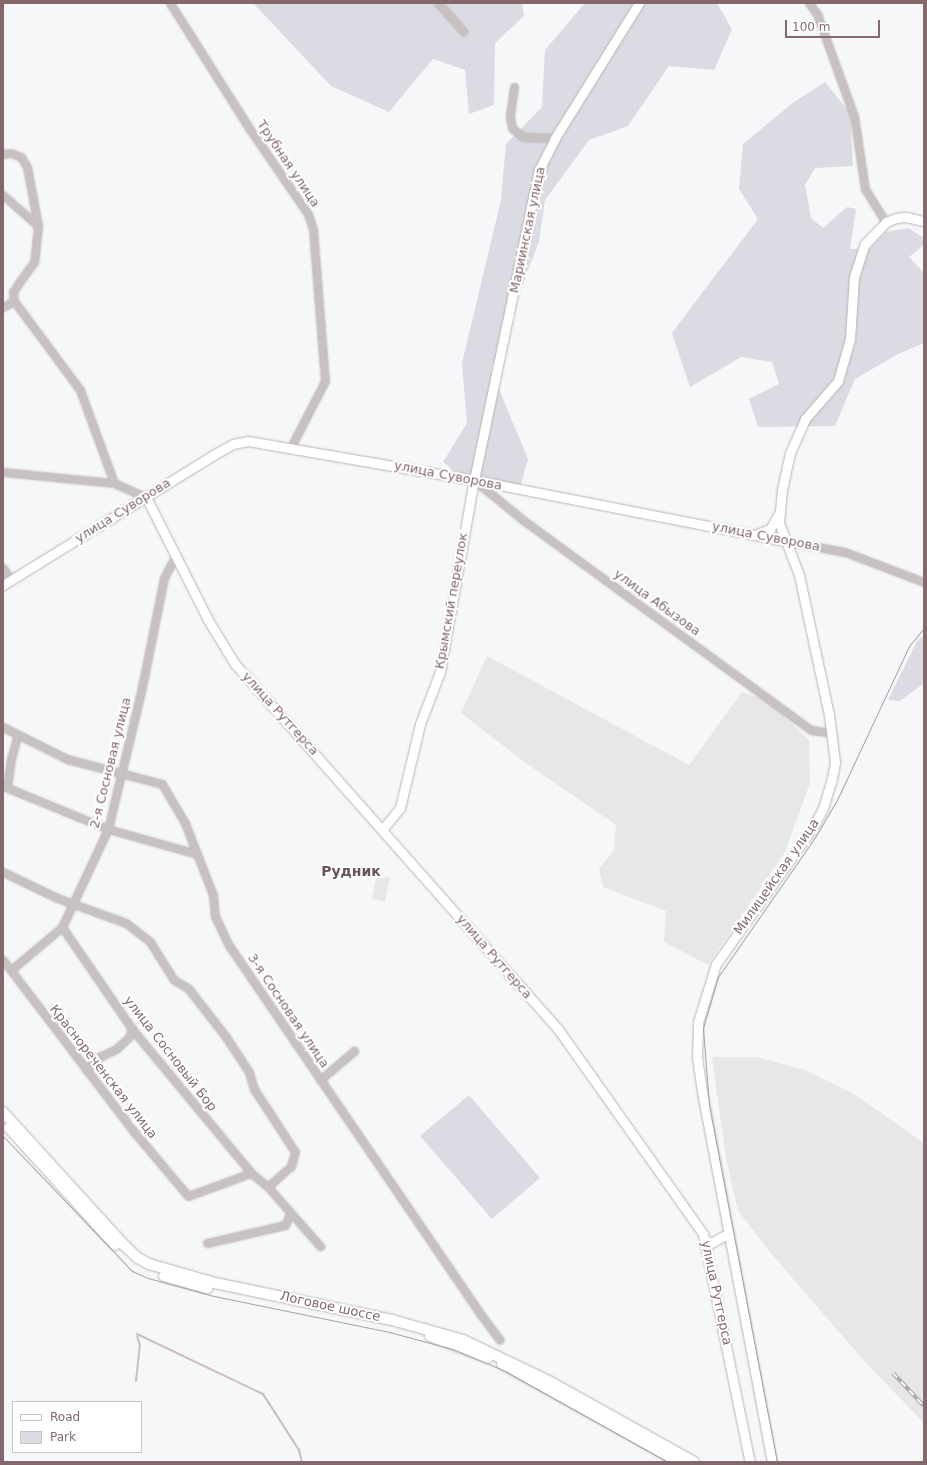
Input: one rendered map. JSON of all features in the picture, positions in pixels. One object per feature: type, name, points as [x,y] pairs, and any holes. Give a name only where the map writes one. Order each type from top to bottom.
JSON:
[{"type":"main road","name":"Мариинская улица","points":[[474,480],[539,170],[555,138],[639,3]]},
{"type":"main road","points":[[754,535],[770,529],[778,515],[795,437],[805,419],[838,381],[850,339],[854,277],[865,244],[886,222],[906,217],[924,221]]},
{"type":"main road","name":"улица Суворова","points":[[7,582],[233,444],[256,441],[474,480],[785,541]]},
{"type":"main road","name":"Крымский переулок","points":[[382,830],[400,808],[420,724],[440,672],[474,480]]},
{"type":"main road","name":"улица Рутгерса","points":[[146,497],[208,620],[235,664],[558,1029],[697,1224],[707,1245],[750,1462]]},
{"type":"main road","name":"Милицейская улица","points":[[698,1022],[716,964],[813,828],[823,808],[835,762],[832,733],[799,575],[785,541],[778,515]]},
{"type":"main road","name":"улица Рутгерса","points":[[698,1022],[698,1056],[702,1092],[772,1462]]},
{"type":"main road","name":"Логовое шоссе","points":[[3,1112],[124,1244],[138,1258],[149,1264],[215,1284],[392,1320],[463,1340],[549,1381],[694,1462]]},
{"type":"main road","name":"Логовое шоссе","points":[[3,1122],[111,1241],[135,1264],[147,1271],[214,1290],[391,1326],[462,1347],[542,1385],[679,1462]]},
{"type":"main road","points":[[707,1245],[728,1234]]},
{"type":"street","name":"Трубная улица","points":[[170,3],[209,66],[308,214],[313,229],[325,381],[291,447]]},
{"type":"street","points":[[438,3],[463,30]]},
{"type":"street","points":[[809,3],[817,14],[854,116],[865,189],[886,222]]},
{"type":"street","points":[[514,87],[510,117],[512,128],[524,137],[555,138]]},
{"type":"street","points":[[3,154],[11,153],[21,157],[27,167],[38,226],[34,262],[18,284],[14,292],[14,301],[80,390],[114,483]]},
{"type":"street","points":[[3,195],[38,226]]},
{"type":"street","points":[[3,307],[14,301]]},
{"type":"street","points":[[3,472],[114,483],[146,497]]},
{"type":"street","name":"улица Абызова","points":[[474,480],[523,520],[811,730],[832,733]]},
{"type":"street","name":"улица Суворова","points":[[785,541],[845,552],[924,582]]},
{"type":"street","name":"2-я Сосновая улица","points":[[11,970],[62,927],[108,829],[122,774],[162,585],[175,556]]},
{"type":"street","points":[[3,568],[7,582]]},
{"type":"street","points":[[3,727],[17,736],[68,759],[122,774]]},
{"type":"street","points":[[17,736],[10,759],[5,786],[108,829],[197,854]]},
{"type":"street","name":"3-я Сосновая улица","points":[[122,774],[162,784],[185,823],[214,895],[215,916],[228,944],[500,1340]]},
{"type":"street","points":[[3,872],[73,903],[126,923],[150,942],[174,980],[188,988],[226,1037],[249,1072],[254,1089],[295,1152],[291,1166],[268,1187]]},
{"type":"street","name":"улица Сосновый Бор","points":[[62,927],[132,1029],[250,1173],[268,1187],[290,1214],[320,1246]]},
{"type":"street","name":"Краснореченская улица","points":[[3,960],[135,1133],[188,1196],[250,1173]]},
{"type":"street","points":[[86,1070],[97,1058],[116,1049],[130,1038],[132,1029]]},
{"type":"street","points":[[320,1080],[354,1051]]},
{"type":"street","points":[[207,1243],[285,1225],[290,1214]]},
{"type":"shaded area","points":[[487,656],[689,765],[742,692],[767,700],[809,740],[810,783],[785,852],[708,965],[664,942],[666,911],[603,887],[599,869],[614,850],[616,825],[523,761],[461,713]]},
{"type":"shaded area","points":[[377,875],[390,878],[385,902],[372,899]]},
{"type":"shaded area","points":[[712,1057],[756,1057],[805,1070],[854,1094],[924,1143],[924,1423],[864,1361],[770,1252],[738,1211],[726,1159]]},
{"type":"green space","points":[[253,3],[522,3],[524,16],[495,43],[494,105],[469,114],[465,70],[433,59],[389,112],[331,86]]},
{"type":"green space","points":[[585,3],[717,3],[732,29],[714,70],[669,66],[628,126],[589,140],[545,200],[539,241],[491,370],[528,459],[520,487],[454,471],[443,462],[467,423],[462,363],[501,200],[506,144],[542,107],[545,50]]},
{"type":"green space","points":[[825,82],[850,113],[853,166],[815,168],[805,185],[811,218],[823,228],[847,207],[856,209],[850,249],[870,249],[885,232],[908,228],[924,238],[924,245],[909,257],[924,273],[924,343],[900,353],[855,379],[835,426],[758,427],[749,399],[779,384],[772,362],[741,357],[690,387],[672,333],[758,219],[739,189],[743,144],[794,102]]},
{"type":"green space","points":[[924,635],[924,683],[900,701],[888,700],[917,641]]},
{"type":"green space","points":[[469,1095],[540,1178],[492,1219],[420,1136]]},
{"type":"waterway","points":[[137,1334],[263,1394],[299,1450],[302,1462]]},
{"type":"waterway","points":[[136,1381],[140,1345],[137,1336]]},
{"type":"tram line","points":[[777,1462],[709,1105],[703,1028],[718,977],[814,839],[837,800],[909,646],[924,628]]},
{"type":"tram line","points":[[3,1136],[132,1271],[148,1278],[214,1296],[389,1332],[453,1349],[505,1371],[668,1462]]},
{"type":"railway","points":[[893,1373],[924,1406]]},
{"type":"district","name":"Рудник","points":[[351,871]]}]
